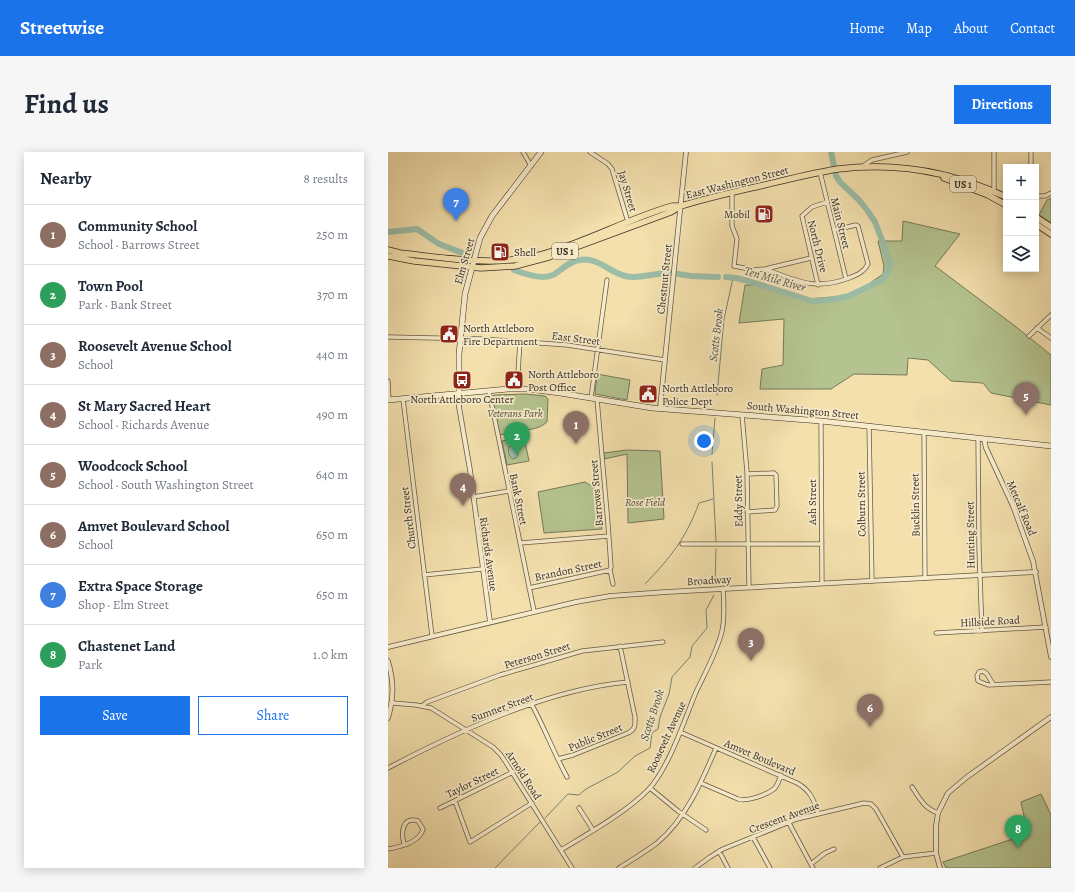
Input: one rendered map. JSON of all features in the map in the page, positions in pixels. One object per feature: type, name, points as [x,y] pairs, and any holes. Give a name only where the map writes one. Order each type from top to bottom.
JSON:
[{"type":"main road","name":"Elm Street","points":[[459,394],[460,338],[464,294],[480,238],[490,219],[541,152]]},
{"type":"main road","name":"East Washington Street","points":[[388,250],[400,253],[473,260],[503,261],[540,255],[665,208],[681,206],[820,172],[861,167],[917,170],[949,176],[968,181],[1003,196]]},
{"type":"main road","name":"East Washington Street","points":[[917,170],[966,185],[1003,203]]},
{"type":"main road","name":"East Washington Street","points":[[388,256],[414,261],[471,267],[503,267],[537,261],[671,212],[681,206]]},
{"type":"main road","points":[[1039,219],[1051,227]]},
{"type":"main road","points":[[1039,226],[1051,234]]},
{"type":"main road","name":"South Washington Street","points":[[389,400],[488,390],[544,390],[594,399],[660,408],[821,421],[1051,446]]},
{"type":"street","points":[[523,152],[531,166]]},
{"type":"street","name":"Jay Street","points":[[590,152],[608,164],[612,169],[628,222]]},
{"type":"street","name":"Chestnut Street","points":[[660,408],[686,152]]},
{"type":"street","points":[[861,167],[872,160],[907,152]]},
{"type":"street","points":[[994,152],[994,192]]},
{"type":"street","points":[[1031,152],[1031,164]]},
{"type":"street","name":"Main Street","points":[[820,172],[846,279]]},
{"type":"street","points":[[732,193],[732,226],[737,239],[734,266],[750,269],[766,269],[811,258]]},
{"type":"street","points":[[1039,196],[1045,196],[1051,193]]},
{"type":"street","name":"North Drive","points":[[818,285],[802,216],[812,207],[827,202]]},
{"type":"street","points":[[766,269],[804,282],[818,285],[834,283],[858,274],[865,269],[868,264],[858,226],[856,225],[834,230]]},
{"type":"street","name":"Barrows Street","points":[[607,280],[598,349],[594,399],[609,536],[610,570],[613,584]]},
{"type":"street","points":[[1029,336],[1051,315]]},
{"type":"street","points":[[1037,328],[1051,338]]},
{"type":"street","name":"East Street","points":[[388,337],[460,338],[572,345],[665,360]]},
{"type":"street","points":[[517,389],[520,341]]},
{"type":"street","points":[[388,381],[389,400]]},
{"type":"street","name":"Bank Street","points":[[488,390],[508,492],[534,611]]},
{"type":"street","name":"Richards Avenue","points":[[459,394],[490,622]]},
{"type":"street","name":"Church Street","points":[[403,399],[432,636]]},
{"type":"street","name":"Eddy Street","points":[[742,415],[747,474],[749,587]]},
{"type":"street","name":"Ash Street","points":[[821,421],[822,583]]},
{"type":"street","name":"Colburn Street","points":[[869,426],[872,580]]},
{"type":"street","name":"Bucklin Street","points":[[924,432],[925,578]]},
{"type":"street","name":"Hunting Street","points":[[978,438],[979,576],[982,631]]},
{"type":"street","name":"Metcalf Road","points":[[984,439],[986,448],[1020,524],[1036,572],[1051,657]]},
{"type":"street","points":[[747,474],[774,473],[776,475],[777,506],[775,510],[747,512]]},
{"type":"street","points":[[472,498],[508,492]]},
{"type":"street","points":[[520,543],[609,536]]},
{"type":"street","points":[[682,544],[822,544]]},
{"type":"street","points":[[424,576],[482,569]]},
{"type":"street","name":"Brandon Street","points":[[529,588],[610,570]]},
{"type":"street","name":"Broadway","points":[[388,647],[534,611],[610,596],[723,588],[1036,572]]},
{"type":"street","name":"Roosevelt Avenue","points":[[561,850],[630,806],[650,788],[668,757],[680,732],[722,630],[723,588]]},
{"type":"street","name":"Hillside Road","points":[[936,633],[1046,627]]},
{"type":"street","name":"Peterson Street","points":[[422,706],[427,702],[473,685],[582,651],[664,642]]},
{"type":"street","points":[[620,646],[628,682]]},
{"type":"street","points":[[388,661],[393,690],[393,703],[388,718]]},
{"type":"street","points":[[993,684],[987,674],[983,671],[979,672],[977,676],[978,681],[982,684],[993,684],[1051,682]]},
{"type":"street","name":"Sumner Street","points":[[388,768],[466,730],[532,705],[576,691],[628,682]]},
{"type":"street","name":"Public Street","points":[[558,760],[574,755],[633,730],[635,726],[635,717],[628,682]]},
{"type":"street","name":"Arnold Road","points":[[393,703],[431,708],[498,752],[513,772],[572,868]]},
{"type":"street","points":[[532,705],[546,731],[567,777]]},
{"type":"street","points":[[940,868],[936,853],[938,813],[948,794],[953,788],[1051,717]]},
{"type":"street","name":"Amvet Boulevard","points":[[680,732],[797,783],[808,791],[813,799],[818,813]]},
{"type":"street","points":[[619,868],[658,842],[671,829],[696,794],[716,748]]},
{"type":"street","name":"Taylor Street","points":[[440,808],[513,772]]},
{"type":"street","points":[[701,783],[738,799],[744,800],[751,799],[772,790],[776,786],[781,775]]},
{"type":"street","points":[[912,787],[927,809],[938,813]]},
{"type":"street","points":[[650,788],[682,814],[706,830]]},
{"type":"street","points":[[455,801],[470,842],[532,803]]},
{"type":"street","name":"Crescent Avenue","points":[[695,868],[719,851],[789,823],[818,813],[864,803],[871,804],[876,809],[903,857]]},
{"type":"street","points":[[579,808],[592,830]]},
{"type":"street","points":[[388,849],[404,844],[418,838],[423,829],[418,821],[409,821],[404,825],[404,844]]},
{"type":"street","points":[[789,823],[813,868]]},
{"type":"street","points":[[753,837],[770,868]]},
{"type":"street","points":[[811,864],[825,853],[834,849]]},
{"type":"street","points":[[719,851],[728,868]]},
{"type":"street","points":[[880,868],[903,857],[936,853]]},
{"type":"green space","points":[[1051,198],[1051,223],[1039,215],[1047,200]]},
{"type":"green space","points":[[903,221],[960,234],[935,266],[1051,355],[1051,405],[991,393],[983,383],[951,381],[928,360],[908,358],[907,375],[854,374],[831,389],[760,389],[762,369],[783,365],[784,319],[739,323],[745,285],[759,285],[785,291],[809,299],[843,296],[866,286],[883,274],[884,266],[878,241],[902,241]]},
{"type":"green space","points":[[597,374],[630,380],[627,400],[595,394]]},
{"type":"green space","name":"Veterans Park","points":[[525,394],[545,396],[548,399],[547,422],[539,427],[500,435],[492,398],[494,395]]},
{"type":"green space","points":[[524,437],[529,461],[507,465],[502,441]]},
{"type":"green space","name":"Rose Field","points":[[627,450],[660,451],[664,519],[628,523],[627,454],[604,459],[604,453]]},
{"type":"green space","points":[[585,482],[595,488],[602,529],[544,533],[538,492]]},
{"type":"green space","points":[[1041,794],[1051,815],[1051,868],[946,868],[943,862],[1028,834],[1021,802]]},
{"type":"shaded area","points":[[513,444],[518,455],[513,459],[509,455],[508,450],[509,446]]},
{"type":"waterway","name":"Ten Mile River","points":[[726,277],[748,281],[812,301],[830,300],[849,296],[882,280],[888,271],[890,264],[875,222],[859,200],[840,182],[836,176],[831,152]]},
{"type":"waterway","name":"Ten Mile River","points":[[388,232],[417,229],[439,244],[468,255]]},
{"type":"waterway","name":"Ten Mile River","points":[[514,270],[534,276],[544,277],[553,275],[572,262],[586,260],[598,263],[619,274],[631,277],[671,273]]},
{"type":"waterway","name":"Ten Mile River","points":[[678,274],[718,277]]},
{"type":"waterway","name":"Scotts Brook","points":[[717,395],[724,319],[733,278]]},
{"type":"waterway","name":"Scotts Brook","points":[[712,454],[715,418]]},
{"type":"waterway","name":"Scotts Brook","points":[[712,462],[716,541]]},
{"type":"waterway","points":[[645,584],[663,565],[677,546],[689,527],[699,503],[713,499]]},
{"type":"waterway","name":"Scotts Brook","points":[[715,585],[716,549]]},
{"type":"waterway","name":"Scotts Brook","points":[[545,818],[568,794],[579,795],[586,789],[618,772],[635,756],[650,748],[652,733],[658,729],[660,717],[669,694],[672,677],[690,657],[692,646],[707,628],[706,610],[714,595]]},
{"type":"waterway","name":"Scotts Brook","points":[[495,868],[540,822]]},
{"type":"place","name":"Mobil","points":[[764,214]]},
{"type":"place","name":"Extra Space Storage","points":[[456,221]]},
{"type":"place","name":"Shell","points":[[500,252]]},
{"type":"place","name":"North Attleboro Fire Department","points":[[449,334]]},
{"type":"place","name":"North Attleboro Center","points":[[462,380]]},
{"type":"place","name":"North Attleboro Post Office","points":[[514,380]]},
{"type":"place","name":"North Attleboro Police Dept","points":[[648,394]]},
{"type":"place","name":"Woodcock School","points":[[1026,415]]},
{"type":"place","name":"Community School","points":[[576,444]]},
{"type":"place","name":"Town Pool","points":[[517,455]]},
{"type":"place","name":"St Mary Sacred Heart","points":[[463,506]]},
{"type":"place","name":"Roosevelt Avenue School","points":[[751,661]]},
{"type":"place","name":"Amvet Boulevard School","points":[[870,727]]},
{"type":"place","name":"Chastenet Land","points":[[1018,848]]}]
